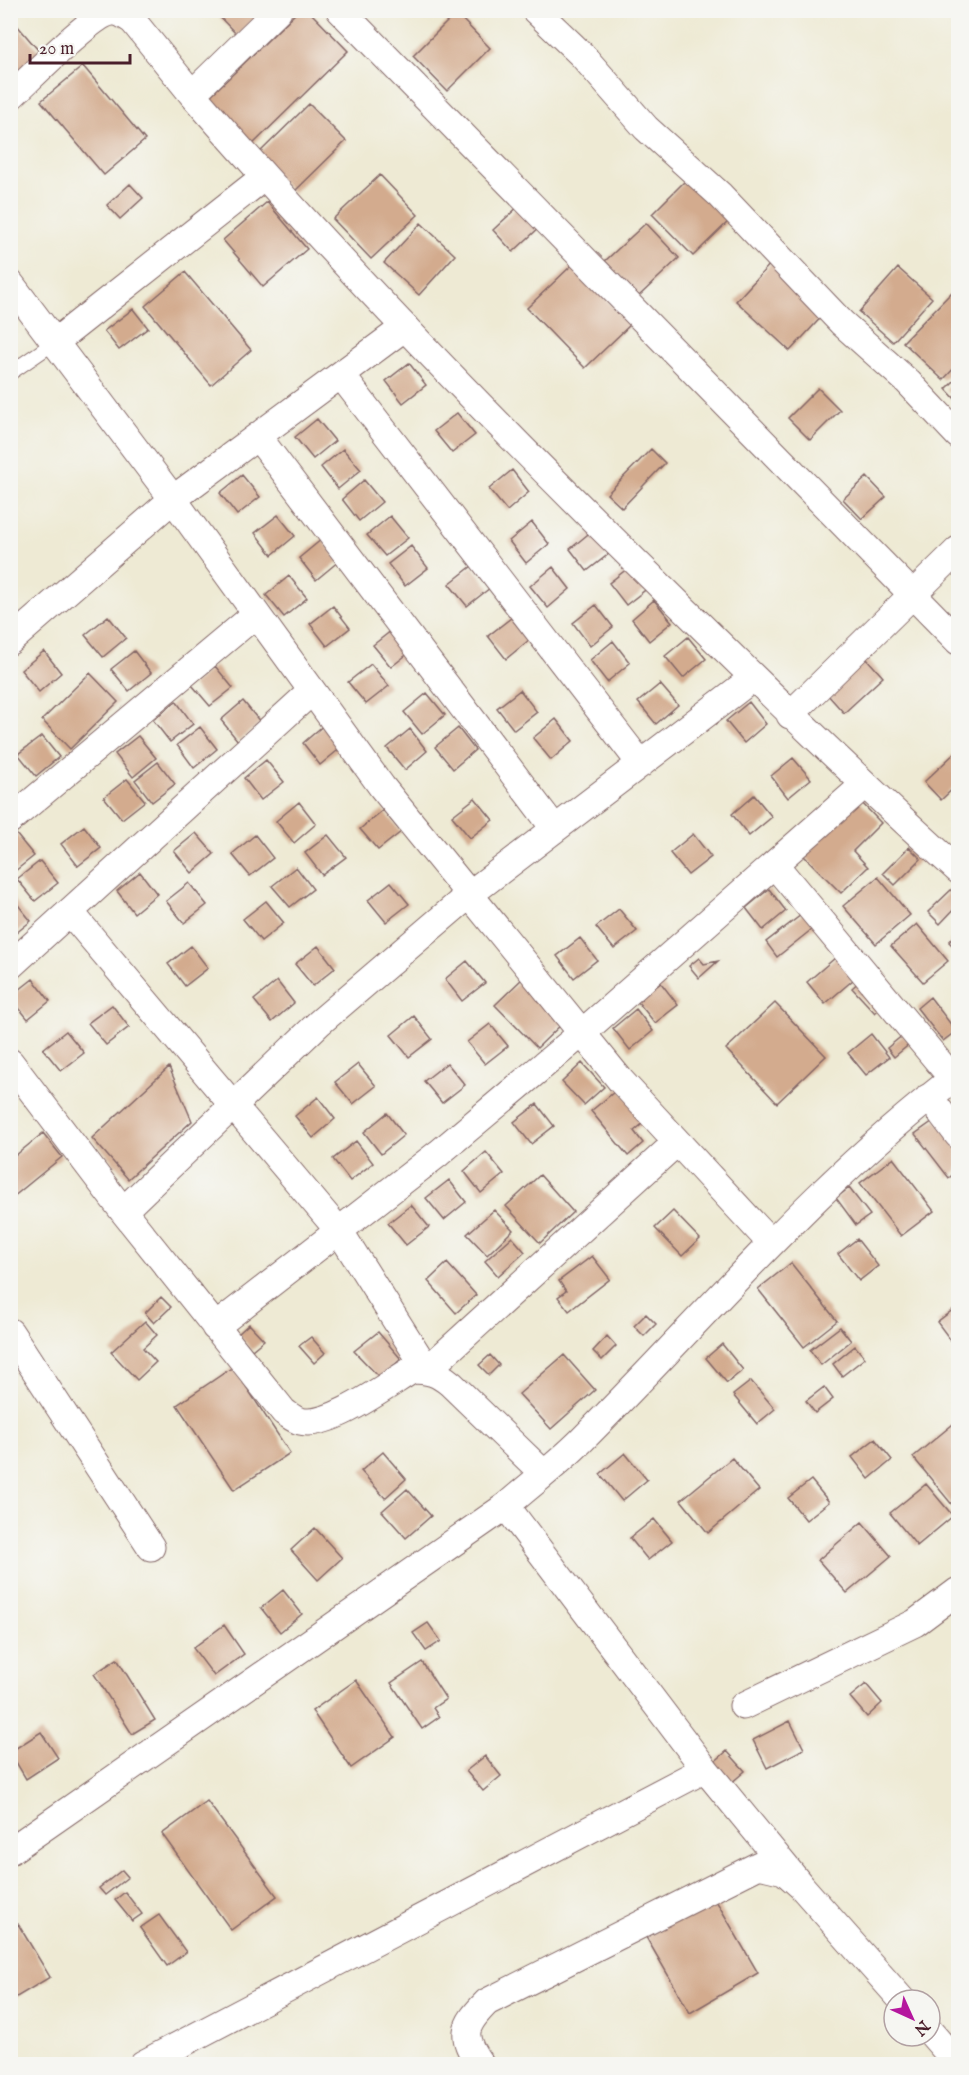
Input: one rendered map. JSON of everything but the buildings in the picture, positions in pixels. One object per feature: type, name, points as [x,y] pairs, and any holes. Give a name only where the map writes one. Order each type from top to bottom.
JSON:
[{"type":"street","points":[[192,94],[278,10]]},
{"type":"street","points":[[340,10],[915,594],[958,641]]},
{"type":"street","points":[[535,10],[582,55],[646,128],[720,195],[842,323],[909,382],[958,435]]},
{"type":"street","points":[[10,97],[92,22],[112,12],[123,14],[133,21],[264,177],[562,489],[790,715],[958,870]]},
{"type":"street","points":[[55,342],[264,177]]},
{"type":"street","points":[[10,283],[173,500],[382,788],[621,1081],[771,1243]]},
{"type":"street","points":[[10,641],[173,500],[405,327]]},
{"type":"street","points":[[342,375],[641,764]]},
{"type":"street","points":[[258,437],[555,829]]},
{"type":"street","points":[[790,715],[958,550]]},
{"type":"street","points":[[10,820],[256,614]]},
{"type":"street","points":[[123,1211],[319,1023],[470,894],[753,678]]},
{"type":"street","points":[[10,966],[312,691]]},
{"type":"street","points":[[215,1327],[340,1232],[582,1033],[864,785]]},
{"type":"street","points":[[10,1851],[506,1506],[580,1442],[771,1243],[929,1097],[956,1077],[774,864]]},
{"type":"street","points":[[70,912],[340,1232],[427,1370]]},
{"type":"street","points":[[10,1062],[123,1211],[284,1412],[300,1421],[314,1422],[330,1419],[412,1370],[427,1370],[439,1374],[451,1384],[543,1473]]},
{"type":"street","points":[[929,1097],[958,1136]]},
{"type":"street","points":[[427,1370],[677,1142]]},
{"type":"street","points":[[10,1332],[151,1547]]},
{"type":"street","points":[[506,1506],[705,1769],[802,1887],[891,1988]]},
{"type":"street","points":[[743,1706],[915,1623],[958,1591]]},
{"type":"street","points":[[143,2064],[705,1769]]},
{"type":"street","points":[[480,2064],[466,2040],[470,2020],[487,2002],[759,1866],[784,1871],[802,1887]]},
{"type":"street","points":[[942,2046],[958,2064]]},
{"type":"lane","points":[[10,373],[55,342]]}]
